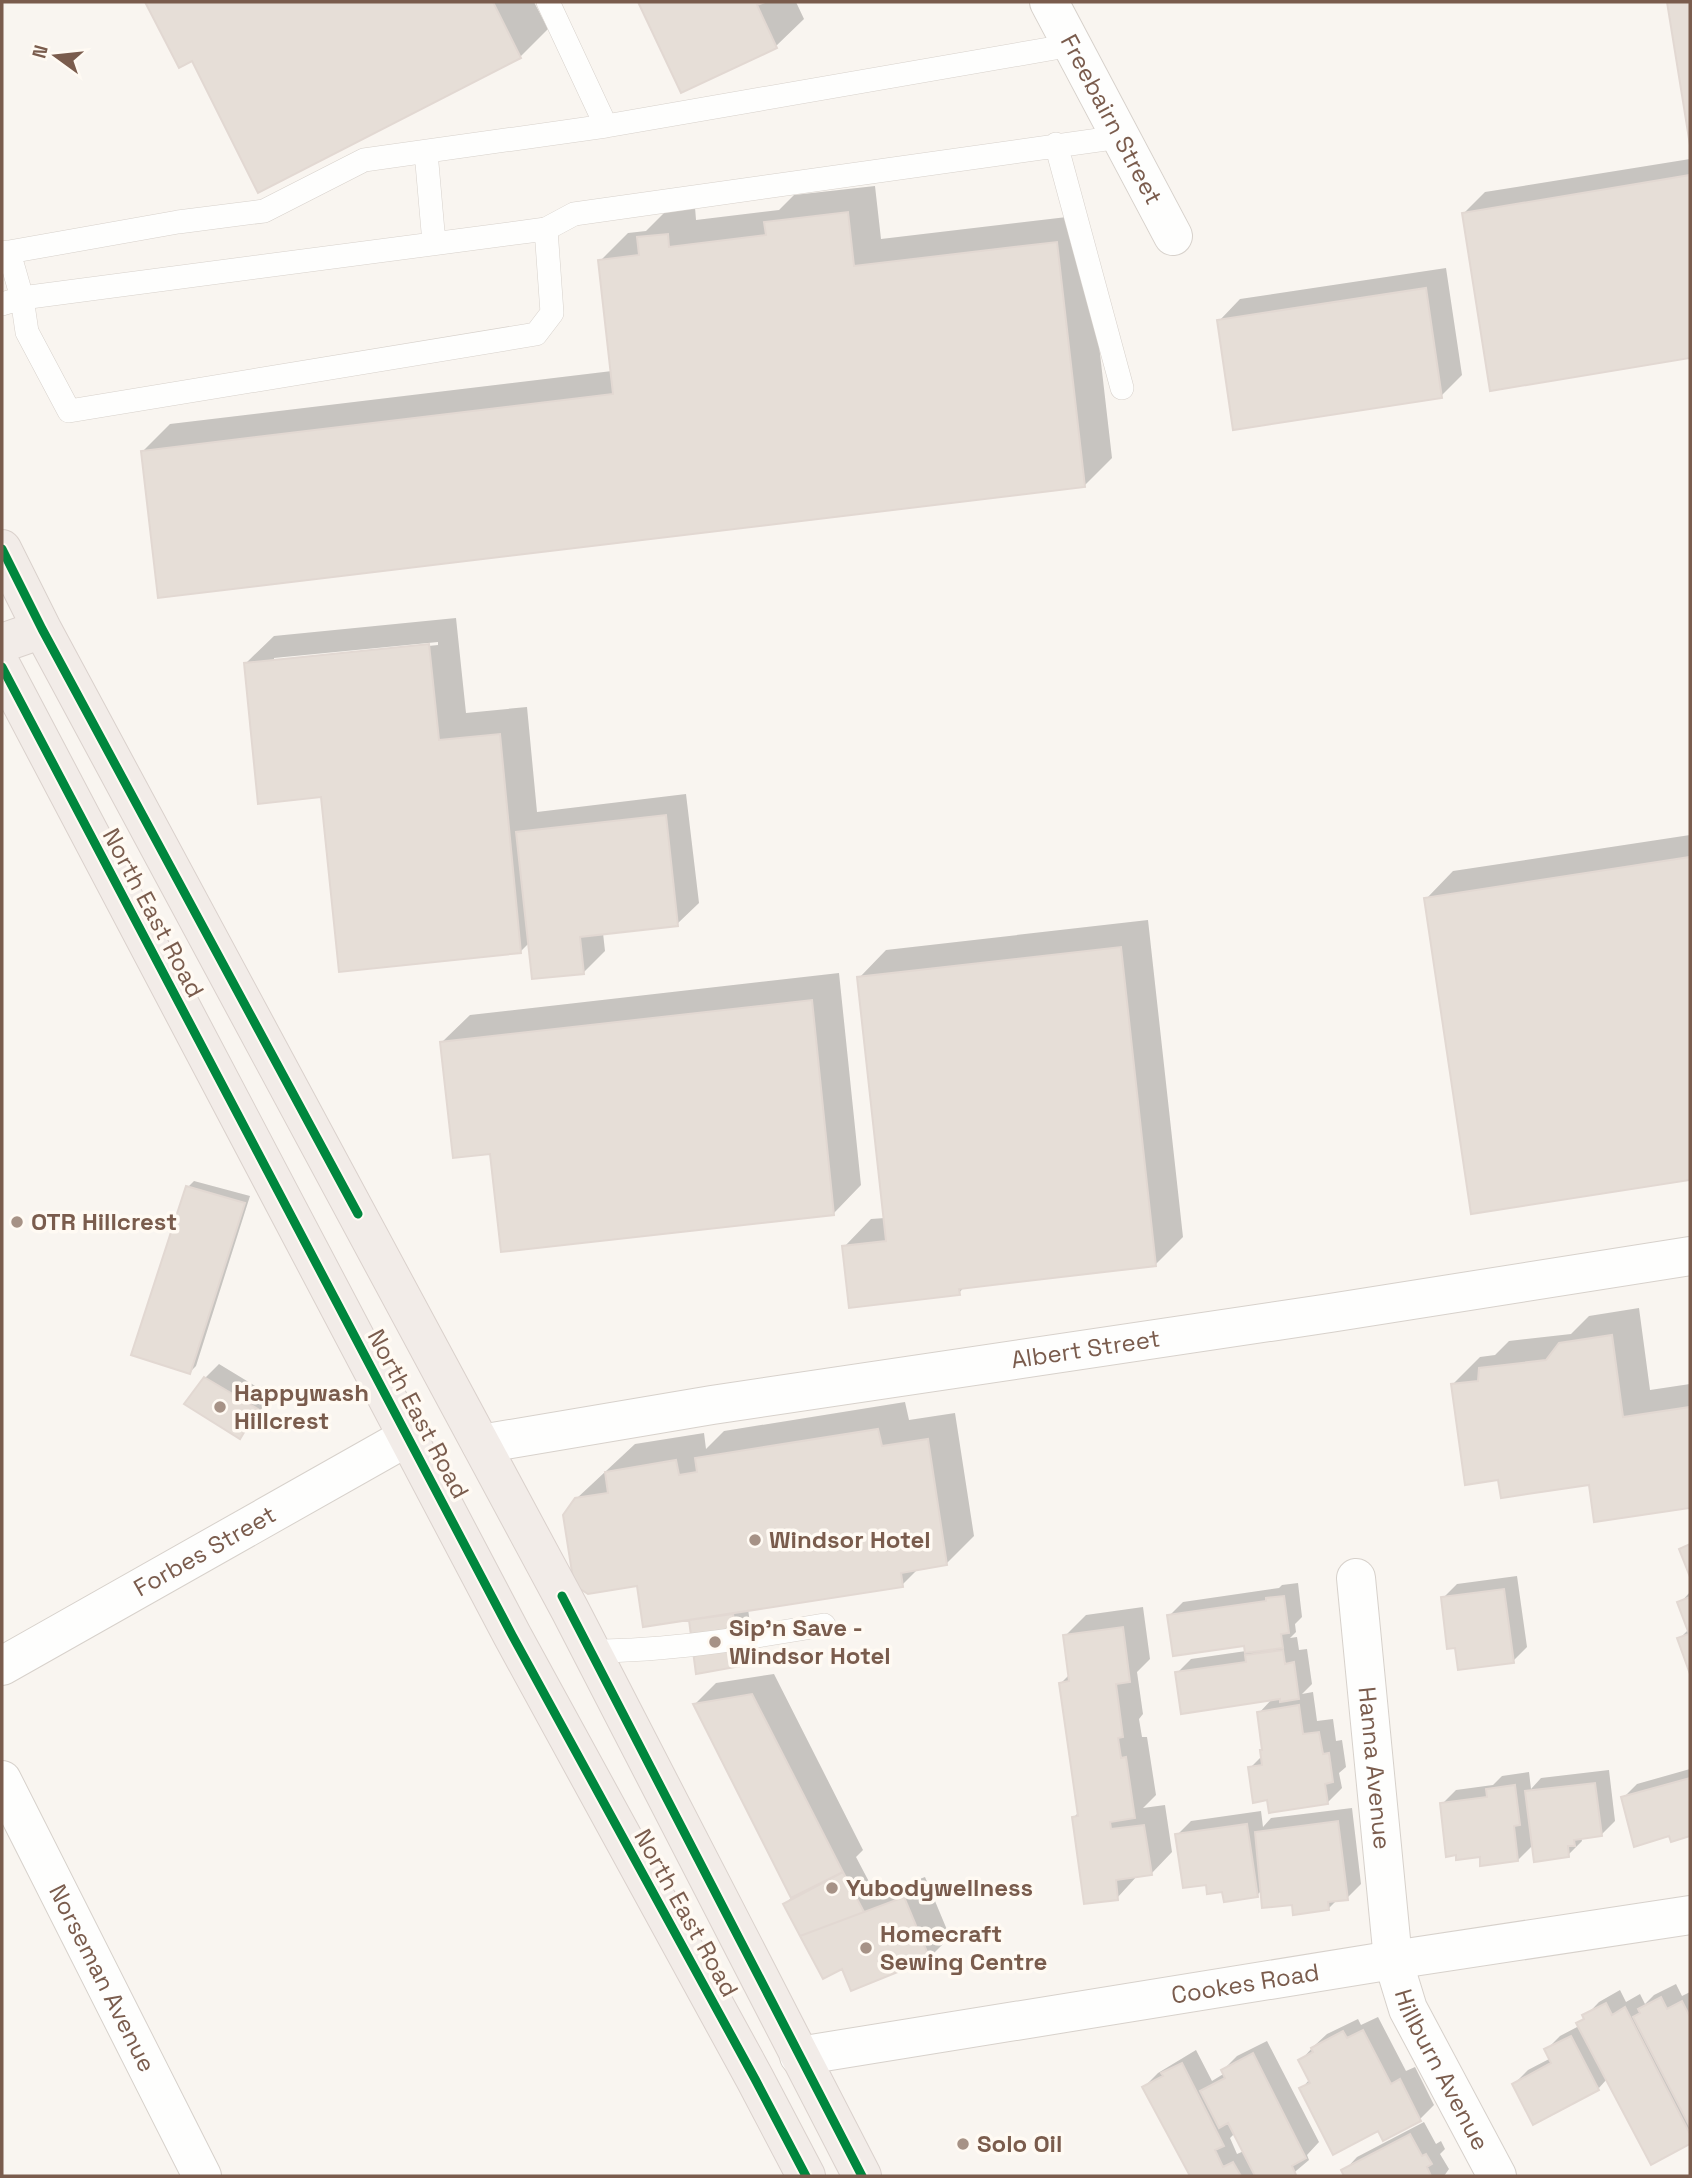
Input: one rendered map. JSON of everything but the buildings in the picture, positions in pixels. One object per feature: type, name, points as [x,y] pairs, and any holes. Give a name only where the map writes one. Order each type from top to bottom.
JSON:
[{"type":"highway","name":"North East Road","points":[[2,549],[42,629],[591,1651],[862,2176]]},
{"type":"highway","points":[[2,643],[42,629]]},
{"type":"highway","name":"North East Road","points":[[2,667],[512,1635],[806,2176]]},
{"type":"highway","points":[[409,1436],[461,1408]]},
{"type":"highway","points":[[426,1472],[481,1444]]},
{"type":"highway","points":[[755,2079],[799,2056]]},
{"type":"street","name":"Freebairn Street","points":[[1049,2],[1173,236]]},
{"type":"street","name":"Albert Street","points":[[481,1444],[712,1405],[1690,1256]]},
{"type":"street","name":"Forbes Street","points":[[2,1666],[409,1436]]},
{"type":"street","name":"Hanna Avenue","points":[[1356,1578],[1393,1960]]},
{"type":"street","name":"Norseman Avenue","points":[[2,1780],[17,1844],[202,2176]]},
{"type":"street","name":"Cookes Road","points":[[799,2056],[1690,1915]]},
{"type":"street","name":"Hillburn Avenue","points":[[1393,1960],[1408,2009],[1497,2176]]},
{"type":"lane","points":[[548,2],[606,125]]},
{"type":"lane","points":[[546,229],[552,313],[536,334],[69,411],[12,301],[6,252],[178,222],[264,211],[364,160],[606,125],[1072,45]]},
{"type":"lane","points":[[12,301],[546,229],[575,214],[1120,137]]},
{"type":"lane","points":[[1056,144],[1122,388]]},
{"type":"lane","points":[[426,152],[434,243]]},
{"type":"lane","points":[[591,1651],[625,1651],[704,1644],[824,1625]]},
{"type":"cycle path","points":[[2,549],[42,629],[358,1214]]},
{"type":"cycle path","points":[[2,667],[512,1635],[806,2176]]},
{"type":"cycle path","points":[[562,1596],[862,2176]]},
{"type":"place","name":"OTR Hillcrest","points":[[17,1222]]},
{"type":"place","name":"Happywash Hillcrest","points":[[220,1407]]},
{"type":"place","name":"Windsor Hotel","points":[[755,1540]]},
{"type":"place","name":"Sip'n Save - Windsor Hotel","points":[[715,1642]]},
{"type":"place","name":"Yubodywellness","points":[[832,1888]]},
{"type":"place","name":"Homecraft Sewing Centre","points":[[866,1948]]},
{"type":"place","name":"Solo Oil","points":[[963,2144]]}]
